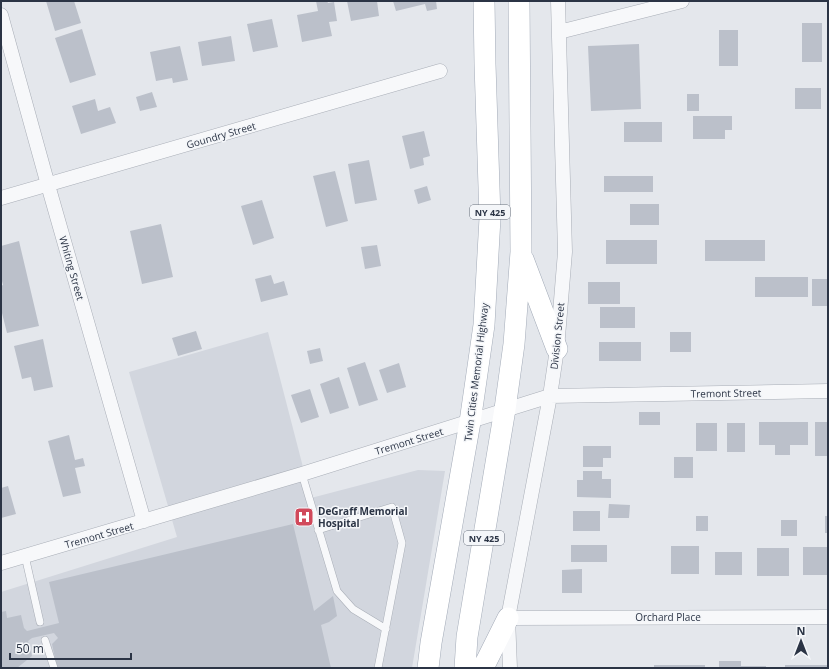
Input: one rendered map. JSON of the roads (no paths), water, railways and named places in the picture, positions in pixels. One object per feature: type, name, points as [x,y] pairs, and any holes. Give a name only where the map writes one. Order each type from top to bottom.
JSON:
[{"type":"main road","name":"Twin Cities Memorial Highway","points":[[428,668],[470,422],[484,325],[490,218],[484,1]]},
{"type":"main road","name":"NY 425","points":[[465,668],[468,637],[514,344],[521,252],[519,1]]},
{"type":"main road","points":[[521,252],[556,348]]},
{"type":"main road","points":[[483,668],[508,618]]},
{"type":"street","name":"Division Street","points":[[510,668],[508,618],[550,396],[565,252],[558,1]]},
{"type":"street","points":[[558,32],[682,1]]},
{"type":"street","name":"Whiting Street","points":[[1,15],[144,521]]},
{"type":"street","name":"Goundry Street","points":[[1,198],[440,71]]},
{"type":"street","name":"Tremont Street","points":[[1,563],[302,474],[550,396],[828,391]]},
{"type":"street","name":"Orchard Place","points":[[508,618],[828,617]]},
{"type":"lane","points":[[302,474],[337,591],[353,609],[386,629]]},
{"type":"lane","points":[[318,530],[392,507],[402,543],[378,668]]},
{"type":"lane","points":[[25,556],[40,622]]},
{"type":"lane","points":[[45,640],[54,668]]},
{"type":"place","name":"DeGraff Memorial Hospital","points":[[304,517]]}]
